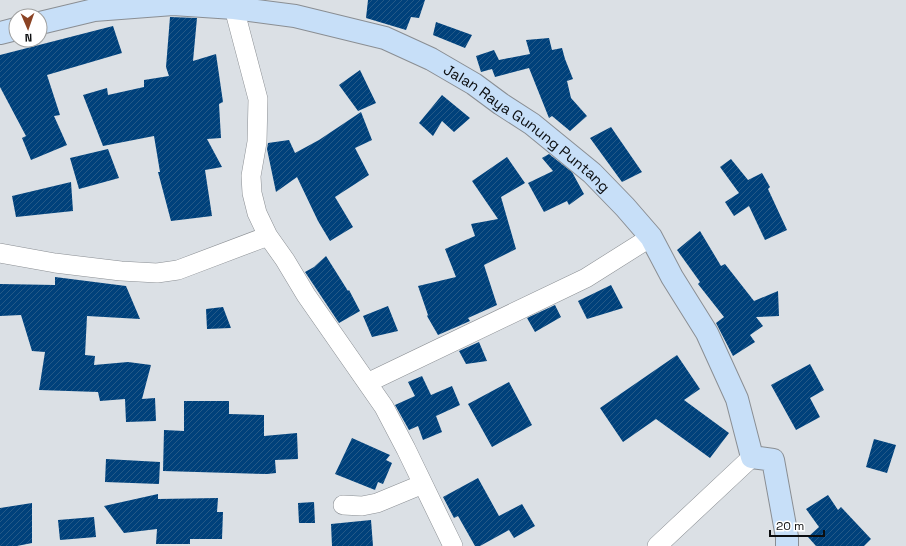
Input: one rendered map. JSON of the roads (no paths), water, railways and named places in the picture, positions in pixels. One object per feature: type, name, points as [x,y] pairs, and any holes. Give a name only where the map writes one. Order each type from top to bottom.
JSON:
[{"type":"street","name":"Jalan Raya Gunung Puntang","points":[[48,21],[94,10],[172,2],[295,16],[385,38],[431,59],[474,84],[532,124],[592,173],[625,206],[651,238],[672,277],[707,333],[737,399],[752,457]]},
{"type":"street","points":[[234,8],[258,99],[257,142],[251,176],[252,193],[256,213],[268,236],[285,260],[306,295],[384,407],[453,546]]},
{"type":"street","points":[[0,254],[120,271],[157,273],[178,270],[268,236]]},
{"type":"street","points":[[368,383],[586,278],[651,238]]},
{"type":"street","points":[[657,546],[752,457],[773,460],[787,537],[787,546]]},
{"type":"street","points":[[343,505],[362,506],[377,503],[423,484]]}]
